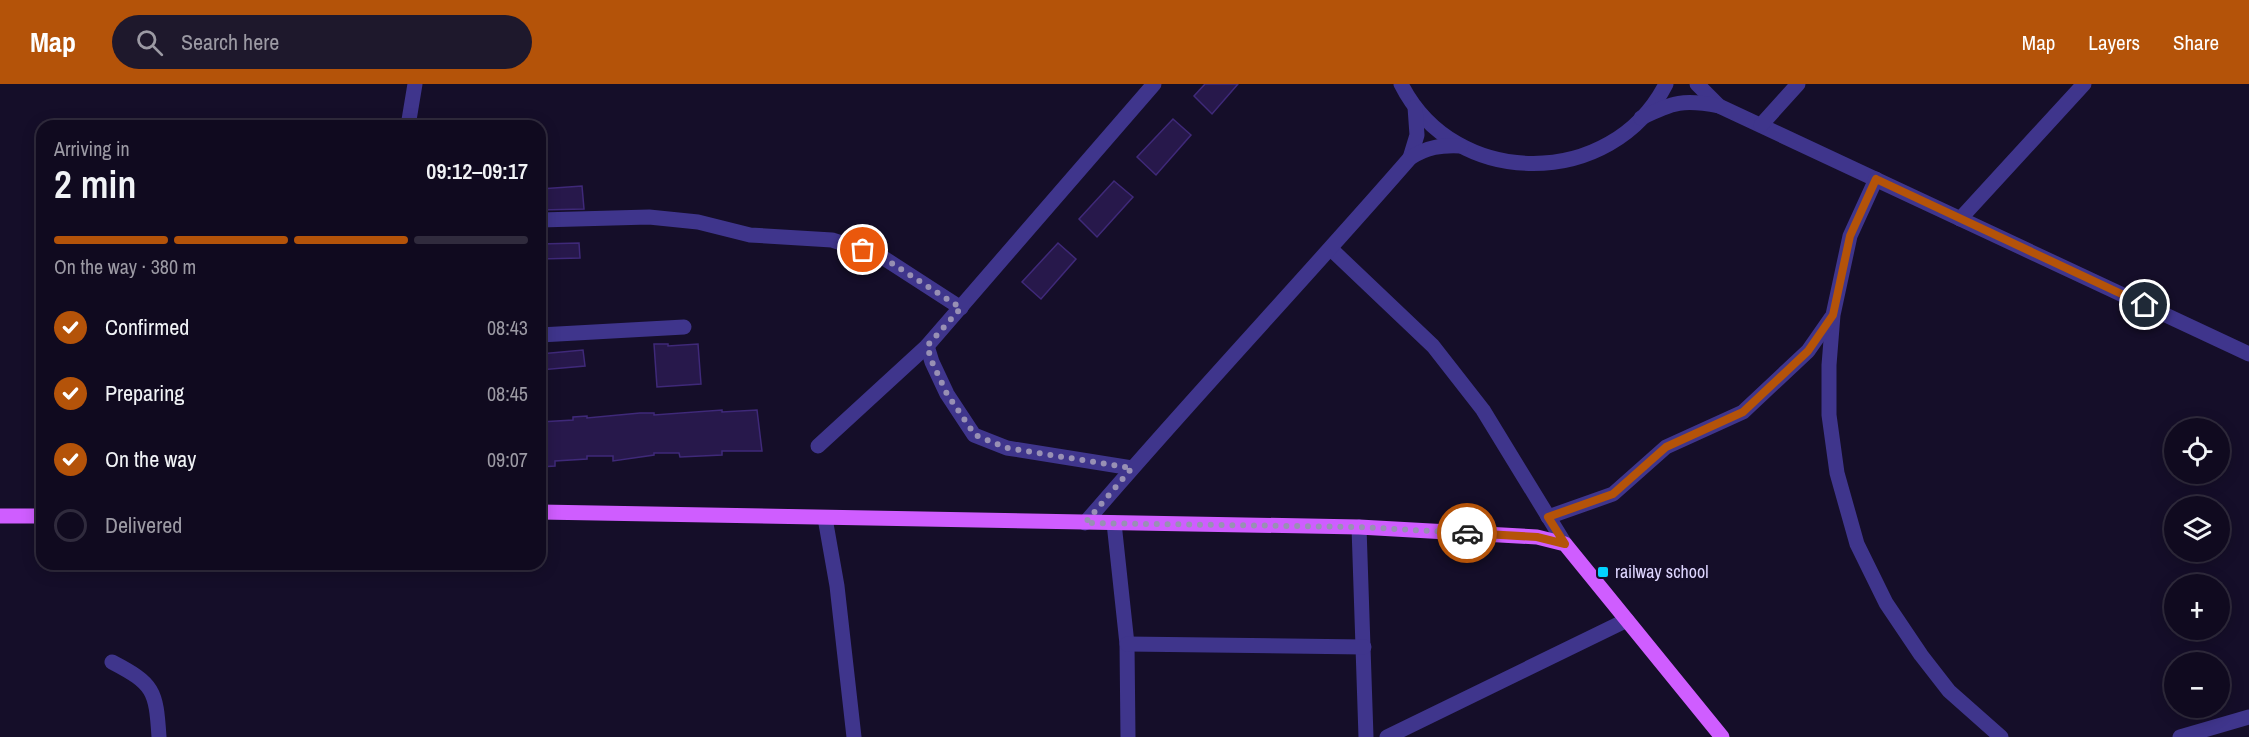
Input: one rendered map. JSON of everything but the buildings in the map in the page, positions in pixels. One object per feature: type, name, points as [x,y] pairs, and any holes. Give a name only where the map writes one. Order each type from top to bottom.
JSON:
[{"type":"main road","points":[[546,512],[1359,527],[1537,537],[1565,544],[1722,737]]},
{"type":"main road","points":[[0,516],[36,516]]},
{"type":"street","points":[[409,120],[415,84]]},
{"type":"street","points":[[818,446],[927,346],[1154,84]]},
{"type":"street","points":[[1401,84],[1415,107],[1428,122],[1461,146],[1508,162],[1537,165],[1556,163],[1584,155],[1611,143],[1641,118],[1666,84]]},
{"type":"street","points":[[1697,84],[1719,106]]},
{"type":"street","points":[[1761,125],[1798,84]]},
{"type":"street","points":[[1960,219],[2084,84]]},
{"type":"street","points":[[1641,118],[1670,104],[1697,101],[1719,106],[2249,354]]},
{"type":"street","points":[[1410,158],[1417,135],[1415,107]]},
{"type":"street","points":[[1085,523],[1410,158],[1435,146],[1461,146]]},
{"type":"street","points":[[1876,179],[1850,236],[1833,315],[1829,365],[1829,415],[1838,473],[1857,544],[1886,603],[1921,655],[1949,691],[2001,737]]},
{"type":"street","points":[[546,220],[649,217],[698,222],[750,235],[832,240],[879,255],[961,308]]},
{"type":"street","points":[[1331,249],[1433,346],[1483,410],[1565,544]]},
{"type":"street","points":[[1548,517],[1613,494],[1666,447],[1743,412],[1808,351],[1833,315]]},
{"type":"street","points":[[546,335],[684,327]]},
{"type":"street","points":[[927,346],[947,394],[975,435],[1007,448],[1132,468]]},
{"type":"street","points":[[825,518],[837,586],[854,737]]},
{"type":"street","points":[[1114,523],[1127,644],[1128,737]]},
{"type":"street","points":[[1359,527],[1366,737]]},
{"type":"street","points":[[1387,737],[1627,620]]},
{"type":"street","points":[[1127,644],[1364,647]]},
{"type":"street","points":[[112,662],[141,677],[150,689],[157,707],[159,737]]},
{"type":"street","points":[[2181,737],[2249,717]]},
{"type":"way so far","points":[[863,250],[879,255],[961,308],[927,346],[947,394],[975,435],[1007,448],[1132,468],[1085,523],[1359,527],[1467,533]]},
{"type":"place","name":"railway school","points":[[1603,572]]},
{"type":"route","points":[[1467,533],[1537,537],[1565,544],[1548,517],[1613,494],[1666,447],[1743,412],[1808,351],[1833,315],[1850,236],[1876,179],[2145,305]]}]
